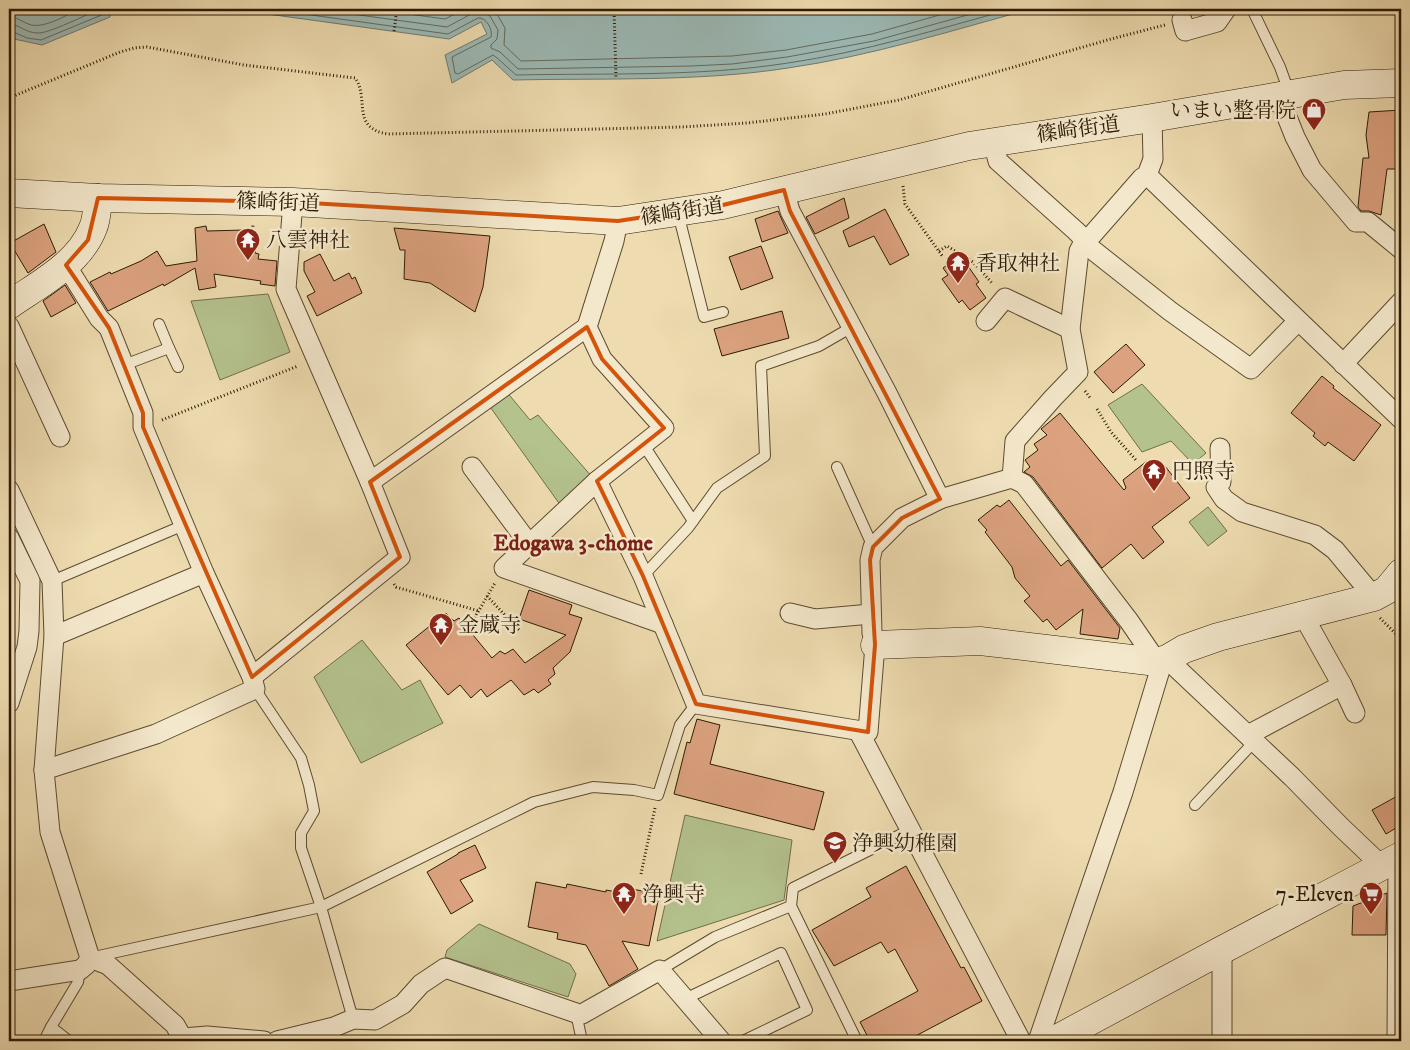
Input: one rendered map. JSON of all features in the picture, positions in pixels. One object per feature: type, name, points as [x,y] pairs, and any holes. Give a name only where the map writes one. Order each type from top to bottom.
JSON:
[{"type":"main road","name":"篠崎街道","points":[[9,193],[98,198],[293,202],[618,221],[723,205],[969,146],[1152,118],[1344,85],[1401,83]]},
{"type":"main road","points":[[9,305],[66,265],[88,240],[94,226],[98,198]]},
{"type":"main road","points":[[875,645],[980,641],[1162,660],[1184,649],[1218,637],[1304,617],[1374,597],[1387,590],[1401,573]]},
{"type":"main road","points":[[1053,1041],[1394,860]]},
{"type":"street","points":[[1182,20],[1186,31],[1218,22],[1226,9]]},
{"type":"street","points":[[1285,96],[1295,137],[1312,170],[1356,222],[1368,222],[1401,249]]},
{"type":"street","points":[[1012,478],[1015,441],[1078,372],[1070,329],[1079,251],[1085,240],[1092,235],[1142,178],[1147,175],[1153,159],[1152,118]]},
{"type":"street","points":[[993,142],[998,161],[1085,240],[1088,247],[1170,311],[1251,369],[1298,321]]},
{"type":"street","points":[[1147,175],[1401,419]]},
{"type":"street","points":[[784,190],[790,211],[940,499]]},
{"type":"street","points":[[44,770],[156,734],[254,683],[400,556],[286,289],[293,202]]},
{"type":"street","points":[[370,482],[587,326],[614,241],[618,221]]},
{"type":"street","points":[[66,265],[99,318],[109,328],[143,413],[143,427],[204,572],[254,683]]},
{"type":"street","points":[[986,321],[1005,298],[1070,329]]},
{"type":"street","points":[[1343,364],[1401,302]]},
{"type":"street","points":[[9,326],[60,438]]},
{"type":"street","points":[[587,326],[602,359],[664,428],[596,481],[504,568],[663,624]]},
{"type":"street","points":[[1220,448],[1221,482],[1216,487],[1224,499],[1242,512],[1315,535],[1335,550],[1374,597]]},
{"type":"street","points":[[472,467],[529,544]]},
{"type":"street","points":[[596,481],[643,576],[696,704],[859,732],[868,732],[875,645],[872,634],[870,560],[873,547],[902,518],[940,499],[1012,478],[1024,484],[1129,621],[1162,660],[1251,739],[1394,860],[1399,909],[1399,1021],[1397,1041]]},
{"type":"street","points":[[9,490],[52,581],[54,636],[44,770],[50,832],[85,964]]},
{"type":"street","points":[[9,538],[14,560],[30,581],[27,647],[9,703]]},
{"type":"street","points":[[54,636],[204,572]]},
{"type":"street","points":[[790,613],[815,619],[872,614]]},
{"type":"street","points":[[1304,617],[1342,685],[1355,713]]},
{"type":"street","points":[[1038,1041],[1122,792],[1162,660]]},
{"type":"street","points":[[1251,739],[1342,685]]},
{"type":"street","points":[[859,732],[912,829],[1021,1041]]},
{"type":"street","points":[[1222,950],[1222,1041]]},
{"type":"street","points":[[9,981],[85,964],[108,965],[174,1025],[183,1040],[207,1036],[264,1041]]},
{"type":"street","points":[[277,1041],[332,1034],[353,1019],[375,1020],[403,1004],[421,984],[445,968],[582,1014],[660,970],[721,1041]]},
{"type":"lane","points":[[1252,9],[1280,67],[1285,96]]},
{"type":"lane","points":[[678,211],[704,317],[723,312]]},
{"type":"lane","points":[[160,324],[178,367]]},
{"type":"lane","points":[[643,576],[693,521],[717,488],[765,456],[761,366],[820,346],[852,327]]},
{"type":"lane","points":[[124,365],[169,348]]},
{"type":"lane","points":[[643,444],[693,521]]},
{"type":"lane","points":[[837,467],[873,547]]},
{"type":"lane","points":[[52,581],[184,524]]},
{"type":"lane","points":[[14,560],[38,549]]},
{"type":"lane","points":[[254,683],[301,758],[309,785],[314,811],[301,833],[301,848],[321,907],[353,1019]]},
{"type":"lane","points":[[44,1041],[78,982],[85,964],[321,907],[534,802],[592,787],[634,790],[658,795],[680,725],[696,704]]},
{"type":"lane","points":[[1195,805],[1251,739]]},
{"type":"lane","points":[[857,1041],[791,906],[793,888],[912,829]]},
{"type":"lane","points":[[660,970],[715,937],[791,906]]},
{"type":"lane","points":[[685,999],[781,953],[807,1010],[743,1041]]},
{"type":"lane","points":[[576,1013],[582,1041]]},
{"type":"lane","points":[[51,1027],[69,1041]]},
{"type":"path","points":[[394,31],[397,9]]},
{"type":"path","points":[[614,9],[616,78]]},
{"type":"path","points":[[9,98],[120,52],[147,47],[244,65],[354,78],[359,83],[363,114],[366,121],[376,132],[388,134],[681,127],[747,123],[825,114],[899,100],[1182,20]]},
{"type":"path","points":[[903,185],[905,204],[943,257]]},
{"type":"path","points":[[251,244],[253,217]]},
{"type":"path","points":[[939,251],[947,246],[973,262],[1005,298]]},
{"type":"path","points":[[143,427],[316,359]]},
{"type":"path","points":[[1097,409],[1111,432],[1136,460]]},
{"type":"path","points":[[472,624],[504,568]]},
{"type":"path","points":[[384,570],[396,587],[479,611]]},
{"type":"path","points":[[488,596],[518,630]]},
{"type":"path","points":[[641,874],[658,795]]},
{"type":"highlighted area","points":[[784,190],[790,211],[940,499],[902,518],[873,547],[870,560],[875,645],[868,732],[696,704],[643,576],[597,481],[664,428],[602,359],[587,327],[370,482],[400,557],[252,677],[143,427],[143,413],[109,328],[66,265],[88,240],[98,198],[293,202],[618,221],[723,205]]},
{"type":"green space","points":[[268,294],[290,352],[220,380],[191,301]]},
{"type":"green space","points":[[1142,384],[1206,453],[1193,464],[1171,441],[1142,452],[1108,405]]},
{"type":"green space","points":[[506,391],[530,420],[538,415],[593,478],[561,506],[488,404]]},
{"type":"green space","points":[[1208,507],[1227,531],[1208,546],[1189,522]]},
{"type":"green space","points":[[362,640],[402,690],[420,680],[443,723],[361,763],[314,677]]},
{"type":"green space","points":[[685,815],[792,840],[784,900],[657,941]]},
{"type":"green space","points":[[479,924],[570,964],[576,974],[568,997],[445,957],[447,950]]},
{"type":"water","points":[[9,9],[111,9],[110,17],[42,45],[14,39],[9,32]]},
{"type":"water","points":[[231,9],[1031,9],[880,50],[788,68],[720,76],[513,80],[492,60],[452,83],[445,55],[487,34],[481,22],[449,39]]},
{"type":"building","points":[[1401,110],[1401,169],[1387,169],[1381,215],[1369,211],[1361,211],[1358,207],[1363,158],[1369,158],[1366,135],[1369,112]]},
{"type":"building","points":[[844,198],[849,218],[815,234],[806,217]]},
{"type":"building","points":[[885,209],[909,255],[890,265],[874,236],[849,247],[843,231]]},
{"type":"building","points":[[778,211],[788,233],[762,242],[755,219]]},
{"type":"building","points":[[44,224],[56,252],[28,273],[10,243]]},
{"type":"building","points":[[206,226],[207,231],[245,230],[244,246],[256,248],[255,253],[259,254],[258,259],[277,261],[275,286],[260,284],[261,281],[214,274],[216,287],[199,290],[195,268],[164,286],[163,284],[108,311],[90,282],[110,272],[111,274],[141,261],[157,251],[166,266],[197,261],[195,228]]},
{"type":"building","points":[[394,228],[490,236],[483,287],[475,312],[430,283],[404,279],[405,250],[400,250]]},
{"type":"building","points":[[761,246],[773,278],[741,290],[729,257]]},
{"type":"building","points":[[320,254],[334,281],[349,273],[352,279],[355,277],[362,293],[317,316],[307,296],[315,292],[304,271],[304,262]]},
{"type":"building","points":[[957,258],[963,266],[966,263],[979,282],[976,284],[986,298],[970,310],[962,300],[959,303],[942,279],[948,275],[943,268]]},
{"type":"building","points":[[65,285],[76,303],[51,317],[43,301]]},
{"type":"building","points":[[782,311],[789,338],[722,356],[714,329]]},
{"type":"building","points":[[1126,344],[1145,365],[1113,393],[1094,372]]},
{"type":"building","points":[[1322,376],[1334,386],[1333,388],[1381,425],[1354,461],[1328,442],[1325,446],[1313,436],[1315,433],[1291,413]]},
{"type":"building","points":[[1060,413],[1124,490],[1126,488],[1123,480],[1147,461],[1152,468],[1161,461],[1190,498],[1152,527],[1164,542],[1143,559],[1131,544],[1102,568],[1033,477],[1024,472],[1030,467],[1025,460],[1038,450],[1034,444],[1047,435],[1041,429]]},
{"type":"building","points":[[1009,500],[1061,566],[1068,560],[1120,628],[1118,639],[1080,634],[1083,609],[1056,630],[1047,619],[1043,622],[1024,601],[1030,596],[1015,578],[1012,567],[978,520],[997,505],[1000,507]]},
{"type":"building","points":[[529,590],[572,605],[569,614],[582,618],[570,652],[553,668],[555,674],[548,680],[551,684],[538,693],[534,689],[524,695],[511,680],[487,697],[481,689],[471,698],[460,685],[448,695],[406,645],[446,613],[454,621],[459,618],[492,658],[500,651],[505,654],[513,649],[525,663],[566,635],[519,619]]},
{"type":"building","points":[[697,719],[720,725],[710,764],[824,792],[814,830],[674,794],[687,742],[690,743]]},
{"type":"building","points":[[1401,794],[1401,825],[1386,834],[1372,810]]},
{"type":"building","points":[[475,845],[486,868],[460,880],[473,901],[451,914],[427,872]]},
{"type":"building","points":[[906,866],[961,968],[964,967],[982,1001],[906,1041],[870,1041],[860,1022],[918,991],[895,949],[888,953],[881,942],[834,966],[812,930],[871,897],[866,888]]},
{"type":"building","points":[[536,882],[566,888],[567,884],[606,892],[606,890],[617,892],[618,886],[647,892],[646,898],[658,901],[649,946],[622,941],[638,969],[609,986],[586,945],[557,939],[558,933],[528,927]]},
{"type":"building","points":[[1387,893],[1386,935],[1352,935],[1353,906]]},
{"type":"place","name":"いまい整骨院","points":[[1314,131]]},
{"type":"place","name":"八雲神社","points":[[248,261]]},
{"type":"place","name":"香取神社","points":[[958,284]]},
{"type":"place","name":"円照寺","points":[[1154,492]]},
{"type":"place","name":"金蔵寺","points":[[441,646]]},
{"type":"place","name":"浄興幼稚園","points":[[835,864]]},
{"type":"place","name":"浄興寺","points":[[624,915]]},
{"type":"place","name":"7-Eleven","points":[[1371,915]]},
{"type":"district","name":"Edogawa 3-chome","points":[[573,542]]}]
